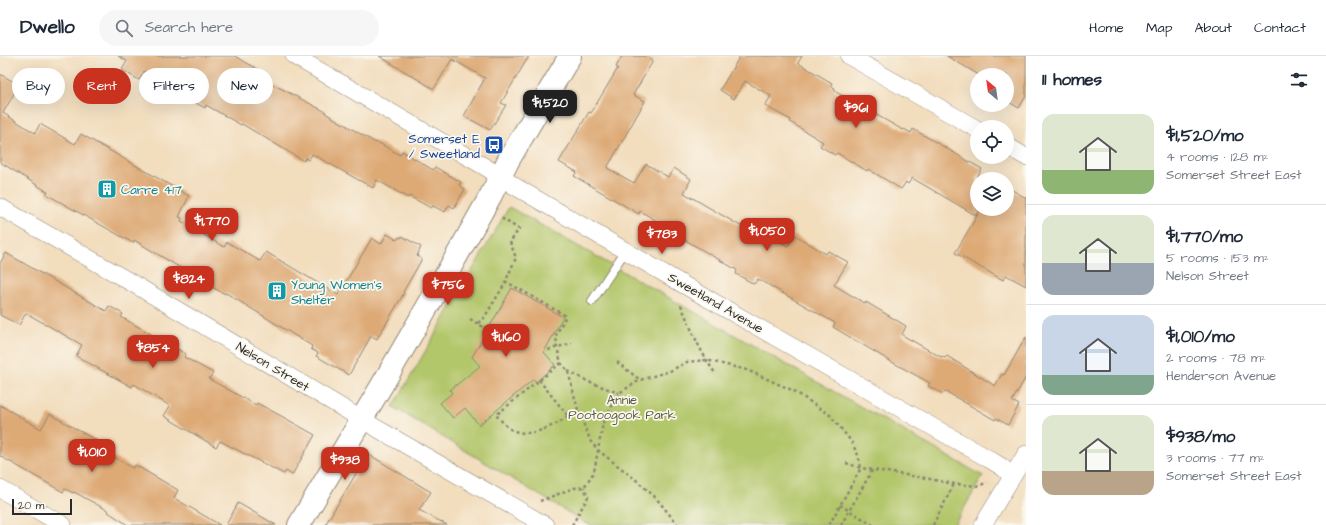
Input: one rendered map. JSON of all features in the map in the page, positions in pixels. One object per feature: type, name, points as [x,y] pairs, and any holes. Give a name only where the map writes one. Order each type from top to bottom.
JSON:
[{"type":"street","name":"Sweetland Avenue","points":[[294,56],[684,285],[989,459],[1002,467],[1012,476]]},
{"type":"street","points":[[299,525],[477,221],[500,176],[570,56]]},
{"type":"street","points":[[849,56],[970,125]]},
{"type":"street","points":[[1014,150],[1026,157]]},
{"type":"street","name":"Nelson Street","points":[[0,207],[546,525]]},
{"type":"street","points":[[983,525],[1026,454]]},
{"type":"street","points":[[0,489],[63,525]]},
{"type":"lane","points":[[592,301],[626,250]]},
{"type":"path","points":[[478,323],[484,318],[516,258],[510,242],[519,229],[497,215]]},
{"type":"path","points":[[505,281],[566,316],[556,335],[561,363],[568,371],[589,382],[619,393]]},
{"type":"path","points":[[684,285],[678,298],[695,338],[706,360],[715,373]]},
{"type":"path","points":[[470,319],[485,328]]},
{"type":"path","points":[[548,350],[572,343]]},
{"type":"path","points":[[584,487],[594,472],[603,423],[619,393],[640,380],[670,371],[687,362],[706,360],[747,370],[794,391],[830,416],[851,441],[858,455],[862,468],[829,525]]},
{"type":"path","points":[[616,362],[640,380]]},
{"type":"path","points":[[561,363],[496,415],[503,423],[512,429],[525,433],[537,432],[552,426],[578,410]]},
{"type":"path","points":[[568,371],[578,410],[591,442],[599,451],[635,479],[656,498],[678,525]]},
{"type":"path","points":[[539,380],[568,416]]},
{"type":"path","points":[[846,464],[954,484],[979,486],[991,480]]},
{"type":"path","points":[[841,525],[873,469]]},
{"type":"path","points":[[933,525],[954,484]]},
{"type":"path","points":[[528,515],[540,501],[574,488],[584,487]]},
{"type":"path","points":[[572,525],[588,498],[584,487]]},
{"type":"path","points":[[840,505],[873,525]]},
{"type":"green space","name":"Annie Pootoogook Park","points":[[509,207],[983,476],[954,525],[589,525],[393,407]]},
{"type":"building","points":[[118,56],[235,56],[255,68],[217,68],[217,104],[273,104],[273,84],[326,112],[325,113],[376,143],[377,142],[400,155],[402,151],[433,170],[435,167],[461,182],[459,185],[465,189],[454,208],[449,205],[445,212],[433,206],[431,208],[409,196],[408,198],[377,180],[373,188],[312,154],[309,160],[305,158],[304,161],[242,124],[241,125],[206,105],[205,108],[198,104],[209,104],[209,68],[139,68],[139,80],[131,75],[131,68],[123,68],[127,61]]},
{"type":"building","points":[[379,56],[529,56],[501,103],[506,105],[490,130],[464,116],[485,78],[452,59],[434,89]]},
{"type":"building","points":[[622,56],[644,56],[653,61],[633,95],[645,101],[607,168],[634,183],[646,164],[668,177],[674,168],[691,179],[684,193],[756,235],[759,230],[788,246],[795,235],[826,254],[828,251],[848,262],[834,285],[906,326],[902,335],[941,357],[942,356],[945,358],[947,356],[995,386],[1002,374],[1004,375],[1026,337],[1026,377],[1012,401],[1019,405],[1008,425],[996,418],[995,420],[945,391],[943,394],[928,386],[930,383],[833,327],[835,323],[758,279],[754,284],[736,274],[737,270],[673,233],[674,231],[640,211],[639,214],[574,176],[577,172],[559,162],[618,68],[616,67]]},
{"type":"building","points":[[740,56],[802,56],[798,63],[832,83],[831,86],[835,88],[834,89],[836,92],[903,130],[904,129],[911,133],[913,129],[970,162],[970,164],[973,164],[982,169],[980,172],[970,172],[970,212],[912,178],[908,184],[906,182],[901,189],[868,169],[867,171],[837,153],[835,155],[820,146],[823,142],[790,122],[791,120],[765,106],[771,96],[745,81],[734,99],[720,90]]},
{"type":"building","points":[[947,56],[1026,56],[1026,96],[1019,108],[1014,105],[1014,68],[970,68],[970,70]]},
{"type":"building","points":[[0,74],[12,81],[12,97],[3,113],[35,133],[40,124],[75,144],[81,134],[189,196],[179,217],[182,218],[181,221],[224,247],[227,242],[260,261],[266,252],[338,295],[372,238],[381,244],[387,234],[397,240],[402,236],[421,247],[417,256],[422,259],[377,339],[371,336],[349,375],[316,356],[318,353],[311,349],[312,346],[226,293],[219,291],[134,240],[133,243],[46,194],[48,192],[0,162]]},
{"type":"building","points":[[1014,191],[1026,198],[1026,286],[1006,275],[1003,280],[955,253],[977,216],[1014,216]]},
{"type":"building","points":[[6,253],[106,311],[109,306],[123,314],[121,317],[186,354],[184,357],[213,373],[209,379],[256,405],[257,403],[315,435],[292,475],[286,471],[284,474],[220,441],[216,447],[164,416],[170,406],[134,384],[132,387],[76,356],[82,345],[26,313],[19,325],[0,315],[0,263]]},
{"type":"building","points":[[512,288],[563,317],[544,352],[555,365],[536,382],[534,379],[479,425],[465,408],[453,418],[440,403],[452,393],[450,390],[480,366],[472,357]]},
{"type":"building","points":[[0,405],[41,429],[50,414],[99,442],[96,447],[133,468],[135,465],[178,490],[174,498],[220,525],[128,525],[108,512],[109,511],[74,492],[73,493],[65,489],[63,492],[0,456]]},
{"type":"building","points":[[368,454],[431,492],[419,510],[447,525],[325,525]]},
{"type":"building","points":[[238,503],[276,525],[226,525]]},
{"type":"place","name":"Somerset E / Sweetland","points":[[494,145]]},
{"type":"place","name":"Carre 417","points":[[107,189]]},
{"type":"place","name":"Young Women's Shelter","points":[[277,291]]}]
